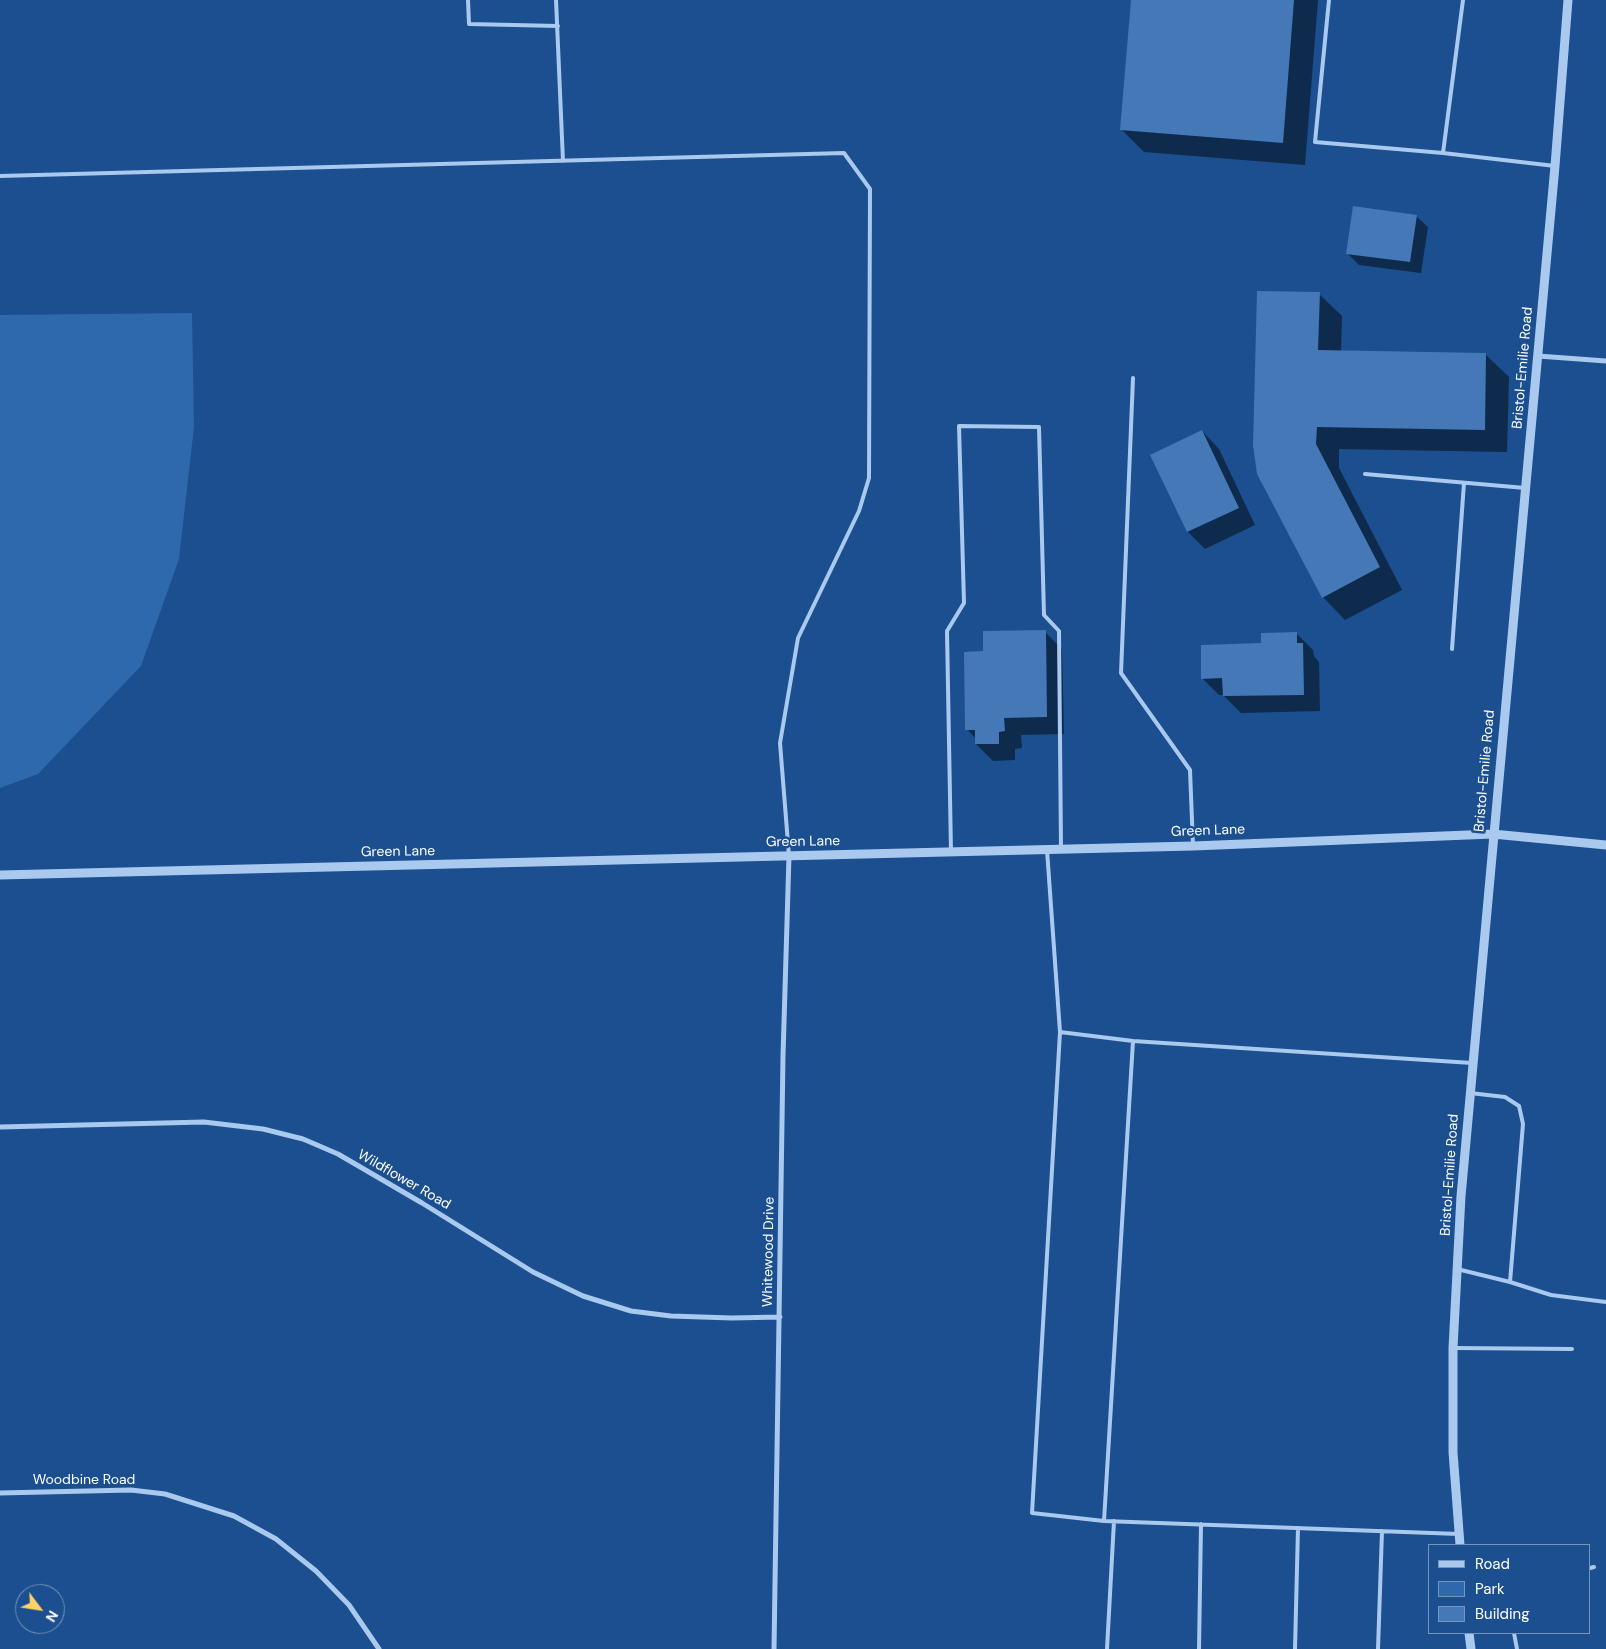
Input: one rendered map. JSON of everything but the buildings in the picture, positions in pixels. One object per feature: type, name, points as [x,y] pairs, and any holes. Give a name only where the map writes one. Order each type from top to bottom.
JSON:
[{"type":"street","name":"Bristol-Emilie Road","points":[[1460,1544],[1453,1452],[1453,1348],[1461,1196],[1555,166],[1568,0]]},
{"type":"street","points":[[1538,356],[1606,361]]},
{"type":"street","name":"Green Lane","points":[[0,875],[1192,846],[1494,834],[1606,845]]},
{"type":"street","name":"Whitewood Drive","points":[[774,1649],[783,1056],[789,856]]},
{"type":"street","name":"Wildflower Road","points":[[0,1127],[204,1122],[263,1129],[303,1139],[338,1154],[534,1272],[583,1296],[631,1311],[671,1316],[780,1317]]},
{"type":"street","name":"Woodbine Road","points":[[0,1492],[131,1490],[165,1494],[234,1516],[276,1539],[316,1571],[349,1605],[379,1649]]},
{"type":"street","points":[[1470,1634],[1471,1649]]},
{"type":"lane","points":[[468,0],[469,24],[558,26]]},
{"type":"lane","points":[[556,0],[564,161]]},
{"type":"lane","points":[[1329,0],[1315,142],[1443,153],[1555,166]]},
{"type":"lane","points":[[1443,153],[1463,0]]},
{"type":"lane","points":[[0,176],[844,153],[870,189],[869,478],[859,511],[798,638],[780,743],[789,856]]},
{"type":"lane","points":[[1133,378],[1121,673],[1190,770],[1192,846]]},
{"type":"lane","points":[[951,852],[947,631],[964,603],[959,426],[1039,427],[1044,615],[1059,631],[1062,849]]},
{"type":"lane","points":[[1365,474],[1525,488]]},
{"type":"lane","points":[[1452,649],[1464,483]]},
{"type":"lane","points":[[1047,849],[1060,1032],[1032,1513],[1104,1521],[1459,1534]]},
{"type":"lane","points":[[1060,1032],[1133,1041],[1473,1064]]},
{"type":"lane","points":[[1104,1521],[1133,1041]]},
{"type":"lane","points":[[1470,1093],[1505,1097],[1519,1106],[1523,1124],[1510,1282]]},
{"type":"lane","points":[[1457,1269],[1510,1282],[1551,1295],[1606,1302]]},
{"type":"lane","points":[[1453,1348],[1572,1349]]},
{"type":"lane","points":[[1107,1649],[1114,1521]]},
{"type":"lane","points":[[1199,1649],[1201,1524]]},
{"type":"lane","points":[[1295,1649],[1298,1528]]},
{"type":"lane","points":[[1378,1649],[1382,1531]]},
{"type":"lane","points":[[1514,1634],[1517,1649]]},
{"type":"green space","points":[[192,313],[194,427],[179,559],[141,666],[38,774],[0,788],[0,315]]}]
